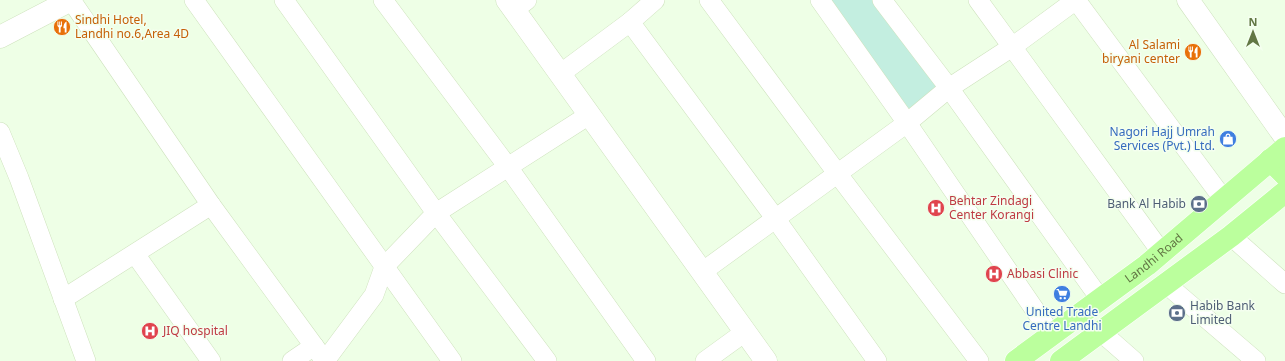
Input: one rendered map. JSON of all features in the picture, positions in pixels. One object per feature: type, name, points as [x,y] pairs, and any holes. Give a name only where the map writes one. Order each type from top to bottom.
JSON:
[{"type":"main road","name":"Landhi Road","points":[[1016,361],[1147,266],[1224,200],[1280,161]]},
{"type":"main road","points":[[1061,361],[1231,236],[1285,192]]},
{"type":"street","points":[[0,37],[71,0],[210,205],[325,361],[374,295],[384,267],[436,213],[589,115]]},
{"type":"street","points":[[194,0],[452,361]]},
{"type":"street","points":[[284,0],[436,213],[547,361]]},
{"type":"street","points":[[383,0],[508,167],[646,361]]},
{"type":"street","points":[[560,74],[630,22],[655,0]]},
{"type":"street","points":[[709,0],[979,361]]},
{"type":"street","points":[[820,0],[1052,335]]},
{"type":"street","points":[[882,0],[949,88],[1101,300]]},
{"type":"street","points":[[978,0],[1162,253]]},
{"type":"street","points":[[702,272],[906,123],[949,88],[1012,47],[1076,0],[1224,200]]},
{"type":"street","points":[[1188,0],[1285,137]]},
{"type":"street","points":[[516,3],[560,74],[766,361]]},
{"type":"street","points":[[630,22],[775,218],[877,361]]},
{"type":"street","points":[[0,132],[19,178],[86,361]]},
{"type":"street","points":[[63,299],[210,205]]},
{"type":"street","points":[[1231,236],[1285,284]]},
{"type":"street","points":[[135,254],[211,361]]},
{"type":"street","points":[[1166,284],[1256,361]]},
{"type":"street","points":[[705,361],[745,332]]},
{"type":"street","points":[[1101,332],[1134,361]]},
{"type":"street","points":[[292,361],[314,346]]},
{"type":"shaded area","points":[[820,0],[882,0],[949,88],[907,123]]},
{"type":"place","name":"Sindhi Hotel, Landhi no.6,Area 4D","points":[[62,27]]},
{"type":"place","name":"Al Salami biryani center","points":[[1193,52]]},
{"type":"place","name":"Nagori Hajj Umrah Services (Pvt.) Ltd.","points":[[1228,139]]},
{"type":"place","name":"Bank Al Habib","points":[[1199,204]]},
{"type":"place","name":"Behtar Zindagi Center Korangi","points":[[936,208]]},
{"type":"place","name":"Abbasi Clinic","points":[[994,274]]},
{"type":"place","name":"United Trade Centre Landhi","points":[[1062,294]]},
{"type":"place","name":"Habib Bank Limited","points":[[1177,313]]},
{"type":"place","name":"JIQ hospital","points":[[150,331]]}]
